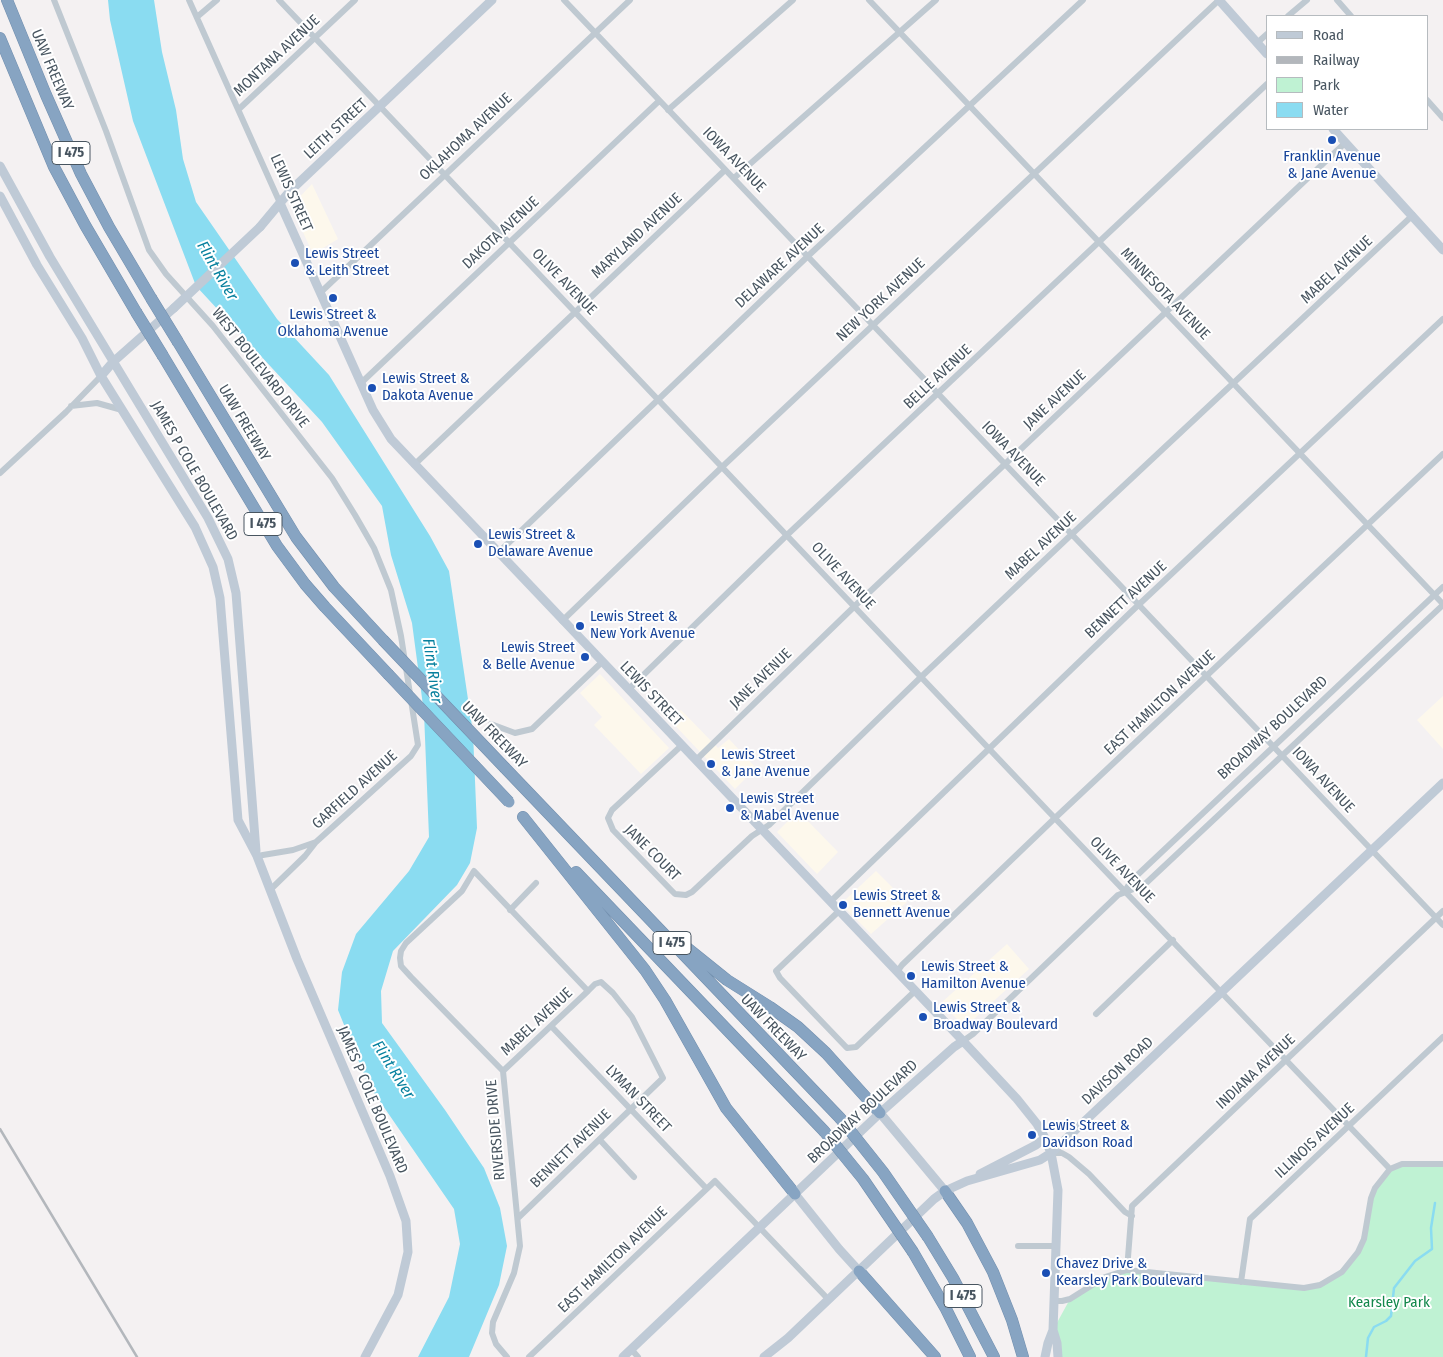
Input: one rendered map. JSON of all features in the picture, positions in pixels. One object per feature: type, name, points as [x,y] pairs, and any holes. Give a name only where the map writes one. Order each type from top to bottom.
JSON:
[{"type":"highway","name":"UAW FREEWAY","points":[[7,0],[81,174],[109,227],[296,537],[334,587],[383,640],[840,1118],[883,1172],[928,1237],[957,1286],[994,1357]]},
{"type":"highway","name":"I 475","points":[[0,38],[54,167],[85,225],[281,552],[325,608],[522,817],[824,1131],[863,1179],[913,1252],[938,1294],[970,1357]]},
{"type":"highway","points":[[522,817],[645,970],[665,1000],[726,1108],[795,1194]]},
{"type":"highway","points":[[638,907],[727,980],[798,1027],[826,1053],[880,1113]]},
{"type":"highway","points":[[945,1191],[967,1223],[992,1272],[1012,1320],[1023,1357]]},
{"type":"highway","points":[[859,1271],[935,1357]]},
{"type":"street","name":"WEST BOULEVARD DRIVE","points":[[54,0],[106,131],[149,250],[166,274],[213,326],[332,478],[374,548],[391,590],[402,636],[418,744],[411,756]]},
{"type":"street","name":"LEWIS STREET","points":[[189,0],[381,426],[414,465],[963,1041],[1025,1108],[1045,1138],[1051,1153],[1058,1190],[1053,1330]]},
{"type":"street","points":[[197,17],[217,0]]},
{"type":"street","name":"OLIVE AVENUE","points":[[279,0],[1390,1169]]},
{"type":"street","name":"MONTANA AVENUE","points":[[239,109],[355,0]]},
{"type":"street","name":"LEITH STREET","points":[[0,473],[71,406],[113,362],[260,227],[290,192],[492,0]]},
{"type":"street","name":"IOWA AVENUE","points":[[564,0],[1443,925]]},
{"type":"street","name":"OKLAHOMA AVENUE","points":[[321,292],[630,0]]},
{"type":"street","points":[[668,110],[793,0]]},
{"type":"street","name":"MINNESOTA AVENUE","points":[[869,0],[1443,604]]},
{"type":"street","points":[[734,178],[936,0]]},
{"type":"street","name":"DELAWARE AVENUE","points":[[498,553],[808,256],[1083,0]]},
{"type":"street","points":[[1219,0],[1266,53]]},
{"type":"street","name":"NEW YORK AVENUE","points":[[562,621],[722,467],[1219,0]]},
{"type":"street","points":[[1289,15],[1307,0]]},
{"type":"street","points":[[1336,0],[1350,15]]},
{"type":"street","points":[[1257,43],[1266,35]]},
{"type":"street","name":"BELLE AVENUE","points":[[628,690],[787,535],[1266,85]]},
{"type":"street","name":"DAKOTA AVENUE","points":[[361,383],[659,101]]},
{"type":"street","points":[[1428,101],[1443,118]]},
{"type":"street","points":[[1334,130],[1443,250]]},
{"type":"street","name":"JANE AVENUE","points":[[696,760],[854,606],[1346,142]]},
{"type":"street","name":"JAMES P COLE BOULEVARD","points":[[0,166],[50,257],[208,518],[228,558],[236,593],[257,856]]},
{"type":"street","name":"MARYLAND AVENUE","points":[[414,465],[725,170]]},
{"type":"street","name":"JAMES P COLE BOULEVARD","points":[[0,196],[37,264],[82,338],[101,376],[195,527],[213,567],[220,598],[238,820],[257,856],[301,968],[390,1176],[406,1221],[408,1252],[398,1295],[365,1357]]},
{"type":"street","name":"MABEL AVENUE","points":[[686,895],[692,892],[752,836],[769,825],[1072,534],[1413,216]]},
{"type":"street","name":"BENNETT AVENUE","points":[[830,902],[988,748],[1443,319]]},
{"type":"street","points":[[71,406],[97,403],[122,410]]},
{"type":"street","name":"EAST HAMILTON AVENUE","points":[[897,972],[902,965],[1055,818],[1443,454]]},
{"type":"street","name":"BROADWAY BOULEVARD","points":[[1125,891],[1131,881],[1443,587]]},
{"type":"street","name":"BROADWAY BOULEVARD","points":[[623,1357],[880,1113],[954,1047],[973,1035],[1118,895],[1144,884],[1206,828],[1443,604]]},
{"type":"street","points":[[491,724],[515,733],[532,729],[602,662]]},
{"type":"street","name":"JANE COURT","points":[[681,746],[612,810],[608,818],[613,830],[671,890],[676,894],[686,895]]},
{"type":"street","name":"GARFIELD AVENUE","points":[[257,856],[293,850],[316,842],[411,756]]},
{"type":"street","name":"DAVISON ROAD","points":[[764,1357],[788,1338],[934,1199],[945,1191],[966,1181],[1040,1160],[1051,1153],[1443,783]]},
{"type":"street","points":[[1197,819],[1206,828]]},
{"type":"street","points":[[270,890],[305,856],[316,842]]},
{"type":"street","name":"RIVERSIDE DRIVE","points":[[507,1357],[496,1344],[492,1333],[493,1322],[514,1273],[520,1246],[503,1071],[411,977],[401,966],[400,958],[401,951],[406,944],[462,891],[474,871],[510,910]]},
{"type":"street","points":[[536,883],[510,910],[588,990]]},
{"type":"street","points":[[839,911],[776,971],[780,978],[847,1048],[856,1047],[915,991]]},
{"type":"street","name":"INDIANA AVENUE","points":[[1127,1270],[1132,1206],[1443,911]]},
{"type":"street","points":[[1096,1014],[1173,940]]},
{"type":"street","name":"BENNETT AVENUE","points":[[518,1218],[664,1078],[632,1017],[613,993],[601,982],[588,990]]},
{"type":"street","name":"MABEL AVENUE","points":[[503,1071],[588,990]]},
{"type":"street","name":"LYMAN STREET","points":[[551,1026],[706,1188]]},
{"type":"street","name":"ILLINOIS AVENUE","points":[[1241,1282],[1250,1219],[1443,1037]]},
{"type":"street","points":[[880,1113],[945,1191]]},
{"type":"street","points":[[966,1181],[1036,1145],[1045,1138]]},
{"type":"street","points":[[600,1140],[634,1177]]},
{"type":"street","points":[[1051,1153],[1062,1153],[1069,1158],[1089,1174],[1125,1212],[1132,1216]]},
{"type":"street","points":[[1054,1301],[1070,1299],[1105,1277],[1127,1270],[1304,1288],[1320,1284],[1342,1272],[1358,1252],[1364,1239],[1371,1198],[1375,1188],[1390,1169],[1402,1164],[1443,1164]]},
{"type":"street","name":"EAST HAMILTON AVENUE","points":[[529,1357],[714,1181],[758,1228]]},
{"type":"street","points":[[795,1194],[859,1271]]},
{"type":"street","points":[[758,1228],[828,1300]]},
{"type":"street","points":[[1018,1246],[1056,1246]]},
{"type":"street","points":[[1045,1357],[1053,1330]]},
{"type":"street","points":[[1053,1330],[1057,1343],[1058,1357]]},
{"type":"street","points":[[631,1349],[638,1357]]},
{"type":"shaded area","points":[[312,184],[338,239],[313,254],[291,206]]},
{"type":"shaded area","points":[[600,674],[669,748],[641,774],[594,725],[602,717],[580,693]]},
{"type":"shaded area","points":[[1443,696],[1443,749],[1417,720]]},
{"type":"shaded area","points":[[681,710],[718,748],[729,739],[756,768],[735,789],[669,719]]},
{"type":"shaded area","points":[[798,811],[838,852],[817,874],[777,832]]},
{"type":"shaded area","points":[[876,871],[907,902],[871,934],[846,909],[845,900]]},
{"type":"shaded area","points":[[1007,944],[1029,969],[965,1027],[941,1003]]},
{"type":"green space","name":"Kearsley Park","points":[[1402,1164],[1443,1164],[1443,1357],[1058,1357],[1053,1330],[1070,1299],[1119,1272],[1304,1288],[1333,1277],[1358,1252],[1371,1198],[1390,1169]]},
{"type":"water","name":"Flint River","points":[[108,0],[154,0],[162,52],[176,110],[183,159],[196,202],[277,319],[329,375],[430,536],[449,571],[473,733],[477,828],[470,863],[457,885],[393,951],[381,991],[382,1023],[484,1168],[500,1208],[507,1246],[499,1285],[469,1357],[418,1357],[449,1297],[460,1244],[454,1209],[368,1084],[338,1010],[342,972],[356,934],[409,871],[429,837],[424,713],[412,623],[391,555],[382,506],[322,422],[196,286],[133,121],[110,20]]},
{"type":"waterway","points":[[1366,1357],[1368,1338],[1374,1327],[1391,1316],[1394,1288],[1415,1261],[1432,1249],[1431,1228],[1435,1203]]},
{"type":"railway","points":[[0,1129],[137,1357]]},
{"type":"place","name":"Franklin Avenue & Jane Avenue","points":[[1332,140]]},
{"type":"place","name":"Lewis Street & Leith Street","points":[[295,263]]},
{"type":"place","name":"Lewis Street & Oklahoma Avenue","points":[[333,298]]},
{"type":"place","name":"Lewis Street & Dakota Avenue","points":[[372,388]]},
{"type":"place","name":"Lewis Street & Delaware Avenue","points":[[478,544]]},
{"type":"place","name":"Lewis Street & New York Avenue","points":[[580,626]]},
{"type":"place","name":"Lewis Street & Belle Avenue","points":[[585,657]]},
{"type":"place","name":"Lewis Street & Jane Avenue","points":[[711,764]]},
{"type":"place","name":"Lewis Street & Mabel Avenue","points":[[730,808]]},
{"type":"place","name":"Lewis Street & Bennett Avenue","points":[[843,905]]},
{"type":"place","name":"Lewis Street & Hamilton Avenue","points":[[911,976]]},
{"type":"place","name":"Lewis Street & Broadway Boulevard","points":[[923,1017]]},
{"type":"place","name":"Lewis Street & Davidson Road","points":[[1032,1135]]},
{"type":"place","name":"Chavez Drive & Kearsley Park Boulevard","points":[[1046,1273]]}]
